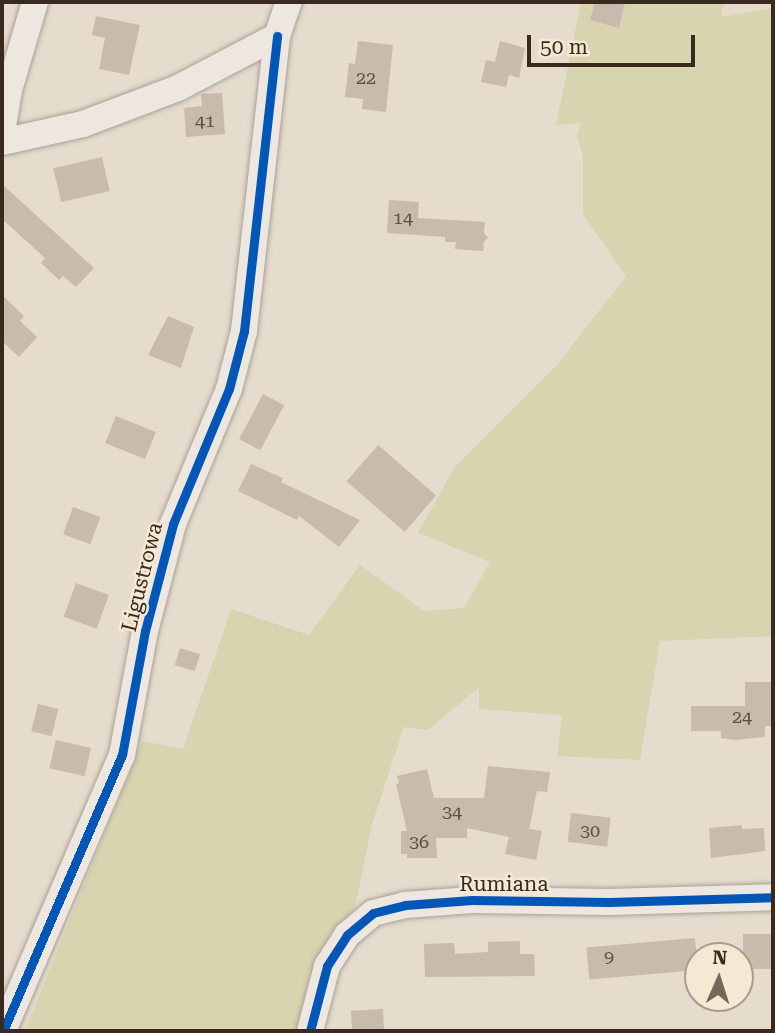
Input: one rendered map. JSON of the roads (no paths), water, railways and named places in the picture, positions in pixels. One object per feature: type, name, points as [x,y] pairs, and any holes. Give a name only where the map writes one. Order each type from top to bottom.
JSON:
[{"type":"street","points":[[2,133],[9,90],[35,2]]},
{"type":"street","name":"Ligustrowa","points":[[3,1031],[122,755],[145,631],[173,524],[229,389],[244,331],[277,36],[289,2]]},
{"type":"street","points":[[2,142],[83,124],[178,88],[277,36]]},
{"type":"street","name":"Rumiana","points":[[310,1031],[327,966],[347,935],[373,913],[405,905],[472,901],[609,902],[773,897]]}]
